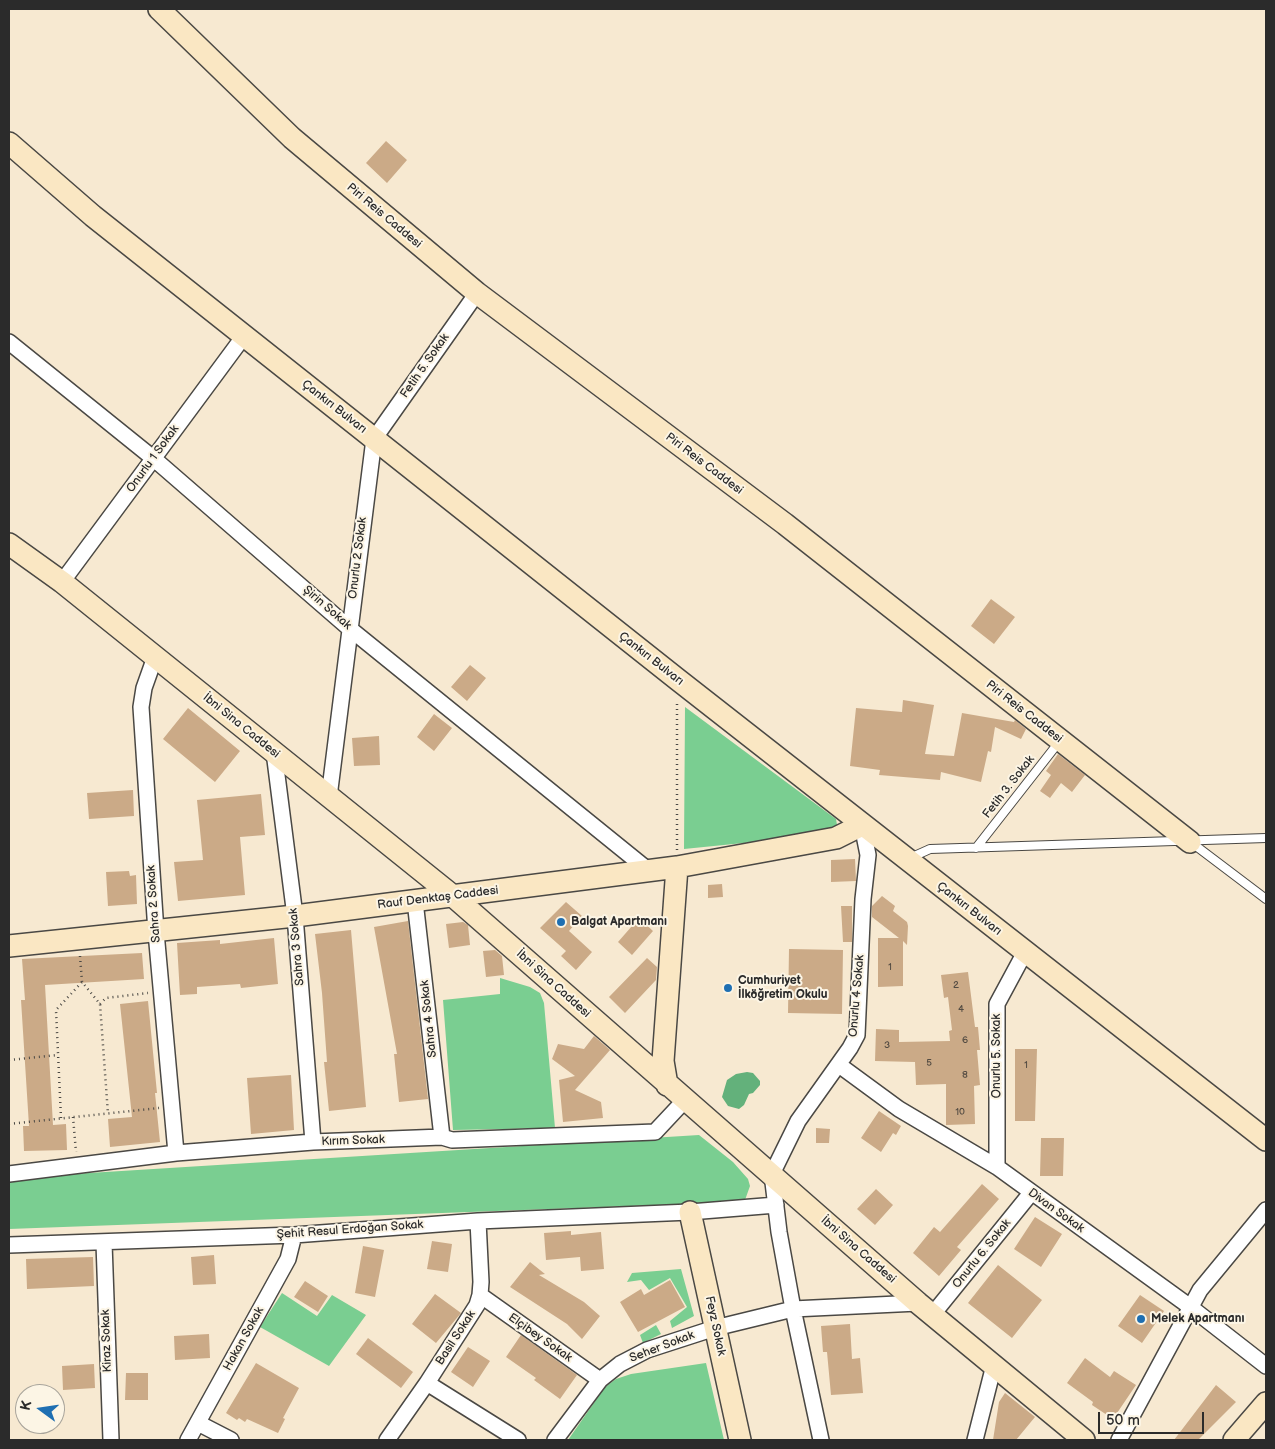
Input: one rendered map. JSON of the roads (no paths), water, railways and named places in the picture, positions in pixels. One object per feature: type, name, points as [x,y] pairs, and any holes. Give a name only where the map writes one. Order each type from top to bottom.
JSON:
[{"type":"street","name":"Piri Reis Caddesi","points":[[159,9],[292,138],[477,293],[785,524],[1190,842]]},
{"type":"street","name":"Çankırı Bulvarı","points":[[9,129],[41,171]]},
{"type":"street","name":"Çankırı Bulvarı","points":[[9,143],[93,216],[244,336],[862,825],[1266,1140]]},
{"type":"street","name":"Fetih 5. Sokak","points":[[374,438],[477,293]]},
{"type":"street","name":"Onurlu 1 Sokak","points":[[62,582],[244,336]]},
{"type":"street","name":"Şirin Sokak","points":[[9,342],[153,458],[349,628],[648,870]]},
{"type":"street","name":"Onurlu 2 Sokak","points":[[330,797],[349,628],[374,438]]},
{"type":"street","name":"İbni Sina Caddesi","points":[[9,544],[62,582],[453,896],[666,1085],[926,1308],[1084,1440]]},
{"type":"street","name":"Sahra 2 Sokak","points":[[156,657],[144,688],[141,707],[156,932],[176,1154]]},
{"type":"street","name":"Sahra 3 Sokak","points":[[274,752],[295,916],[313,1142]]},
{"type":"street","name":"Rauf Denktaş Caddesi","points":[[9,946],[295,916],[677,866],[836,838],[862,825]]},
{"type":"street","name":"Onurlu 4 Sokak","points":[[772,1174],[798,1121],[839,1064],[857,1035],[863,900],[868,855],[862,825]]},
{"type":"street","points":[[666,1085],[664,1061],[677,866]]},
{"type":"street","name":"Sahra 4 Sokak","points":[[415,901],[442,1137]]},
{"type":"street","name":"Onurlu 5. Sokak","points":[[997,1167],[997,1004],[1025,952]]},
{"type":"street","name":"Divan Sokak","points":[[839,1064],[899,1109],[997,1167],[1031,1194],[1189,1306],[1266,1366]]},
{"type":"street","name":"Kırım Sokak","points":[[9,1174],[176,1154],[313,1142],[442,1137],[452,1140],[655,1132],[685,1100]]},
{"type":"street","points":[[772,1174],[793,1309],[820,1440]]},
{"type":"street","name":"Onurlu 6. Sokak","points":[[926,1308],[1031,1194]]},
{"type":"street","name":"Şehit Resul Erdoğan Sokak","points":[[9,1245],[294,1235],[478,1221],[690,1212],[776,1205]]},
{"type":"street","points":[[1119,1440],[1189,1306],[1266,1210]]},
{"type":"street","name":"Feyz Sokak","points":[[690,1212],[740,1440]]},
{"type":"street","name":"Basil Sokak","points":[[387,1440],[474,1311],[480,1295],[478,1221]]},
{"type":"street","name":"Hakan Sokak","points":[[188,1440],[288,1258],[294,1235]]},
{"type":"street","name":"Kiraz Sokak","points":[[104,1243],[111,1440]]},
{"type":"street","name":"Elçibey Sokak","points":[[480,1295],[600,1380]]},
{"type":"street","name":"Seher Sokak","points":[[555,1440],[600,1380],[615,1368],[648,1350],[716,1328],[793,1309],[926,1308]]},
{"type":"street","points":[[975,1440],[994,1365]]},
{"type":"street","points":[[427,1383],[518,1440]]},
{"type":"street","points":[[1234,1440],[1266,1403]]},
{"type":"street","points":[[198,1423],[231,1440]]},
{"type":"lane","name":"Fetih 3. Sokak","points":[[976,848],[1060,740]]},
{"type":"lane","points":[[906,859],[930,849],[1190,842],[1266,838]]},
{"type":"lane","name":"Piri Reis Caddesi","points":[[1190,842],[1266,899]]},
{"type":"place","name":"Balgat Apartmanı","points":[[561,922]]},
{"type":"place","name":"Cumhuriyet İlköğretim Okulu","points":[[728,988]]},
{"type":"place","name":"Melek Apartmanı","points":[[1141,1319]]}]
